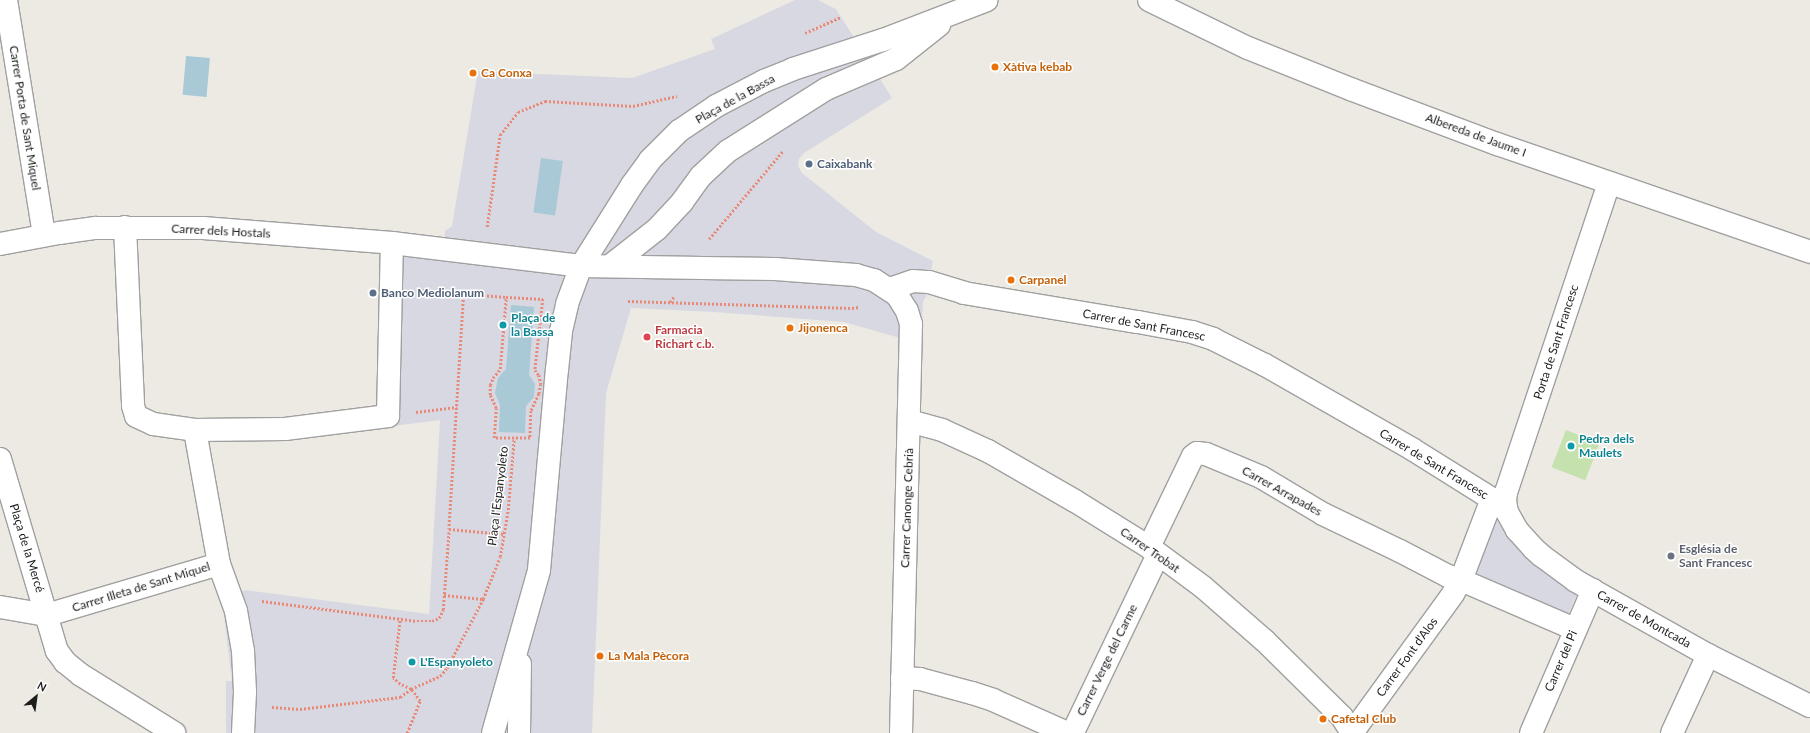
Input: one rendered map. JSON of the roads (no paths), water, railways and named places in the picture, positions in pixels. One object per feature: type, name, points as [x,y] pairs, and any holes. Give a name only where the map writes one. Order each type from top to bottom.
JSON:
[{"type":"street","name":"Carrer Porta de Sant Miquel","points":[[6,0],[44,235]]},
{"type":"street","points":[[610,266],[657,229],[682,202],[701,176],[728,151],[826,89],[896,59],[956,12],[987,0]]},
{"type":"street","name":"Albereda de Jaume I","points":[[1149,0],[1248,48],[1353,90],[1609,183],[1809,248]]},
{"type":"street","name":"Plaça de la Bassa","points":[[521,630],[538,570],[561,331],[568,304],[581,266],[650,160],[679,131],[716,106],[764,81],[793,69],[860,47],[956,12]]},
{"type":"street","name":"Porta de Sant Francesc","points":[[1461,580],[1498,500],[1609,183]]},
{"type":"street","points":[[125,227],[133,406],[136,416],[153,424],[195,430],[285,429],[388,416],[392,243]]},
{"type":"street","name":"Carrer dels Hostals","points":[[0,244],[44,235],[96,228],[203,228],[392,243],[581,266]]},
{"type":"street","points":[[581,266],[776,269],[856,275],[874,280],[890,289]]},
{"type":"street","name":"Carrer de Sant Francesc","points":[[890,289],[913,281],[929,282],[964,293],[1138,322],[1192,332],[1214,339],[1412,449],[1498,500]]},
{"type":"street","name":"Carrer Canonge Cebrià","points":[[890,289],[902,302],[911,324],[901,733]]},
{"type":"street","name":"Carrer Trobat","points":[[909,421],[942,430],[994,454],[1069,497],[1153,551],[1203,587],[1235,614],[1281,657],[1347,731]]},
{"type":"street","name":"Carrer Illeta de Sant Miquel","points":[[47,615],[219,564],[195,430]]},
{"type":"street","name":"Carrer Arrapades","points":[[1153,551],[1193,456],[1197,453],[1206,454],[1261,477],[1322,514],[1400,551],[1448,576],[1461,580]]},
{"type":"street","name":"Plaça de la Mercé","points":[[0,459],[57,651],[65,662],[81,674],[174,733]]},
{"type":"street","name":"Carrer de Montcada","points":[[1498,500],[1510,520],[1533,548],[1562,572],[1708,655],[1810,706]]},
{"type":"street","name":"Carrer Verge del Carme","points":[[902,678],[920,679],[972,693],[993,700],[1065,732],[1074,730],[1153,551]]},
{"type":"street","points":[[219,564],[229,597],[236,611],[243,651],[243,733]]},
{"type":"street","points":[[1461,580],[1575,629]]},
{"type":"street","name":"Carrer Font d'Alos","points":[[1347,731],[1461,580]]},
{"type":"street","name":"Carrer del Pi","points":[[1531,733],[1593,590]]},
{"type":"street","points":[[0,607],[47,615]]},
{"type":"street","points":[[493,733],[521,630]]},
{"type":"street","points":[[519,733],[521,630]]},
{"type":"street","points":[[1672,733],[1708,655]]},
{"type":"water","points":[[186,56],[210,58],[207,97],[183,95]]},
{"type":"water","points":[[541,158],[563,161],[555,216],[533,212]]},
{"type":"water","points":[[511,305],[534,307],[529,375],[535,384],[534,397],[526,406],[525,433],[499,432],[500,405],[495,393],[498,378],[506,369]]},
{"type":"place","name":"Xàtiva kebab","points":[[995,67]]},
{"type":"place","name":"Ca Conxa","points":[[473,73]]},
{"type":"place","name":"Caixabank","points":[[809,164]]},
{"type":"place","name":"Carpanel","points":[[1011,280]]},
{"type":"place","name":"Banco Mediolanum","points":[[373,293]]},
{"type":"place","name":"Plaça de la Bassa","points":[[503,325]]},
{"type":"place","name":"Jijonenca","points":[[790,328]]},
{"type":"place","name":"Farmacia Richart c.b.","points":[[647,337]]},
{"type":"place","name":"Pedra dels Maulets","points":[[1571,446]]},
{"type":"place","name":"Església de Sant Francesc","points":[[1671,556]]},
{"type":"place","name":"La Mala Pècora","points":[[600,656]]},
{"type":"place","name":"L'Espanyoleto","points":[[412,662]]},
{"type":"place","name":"Cafetal Club","points":[[1323,719]]}]
